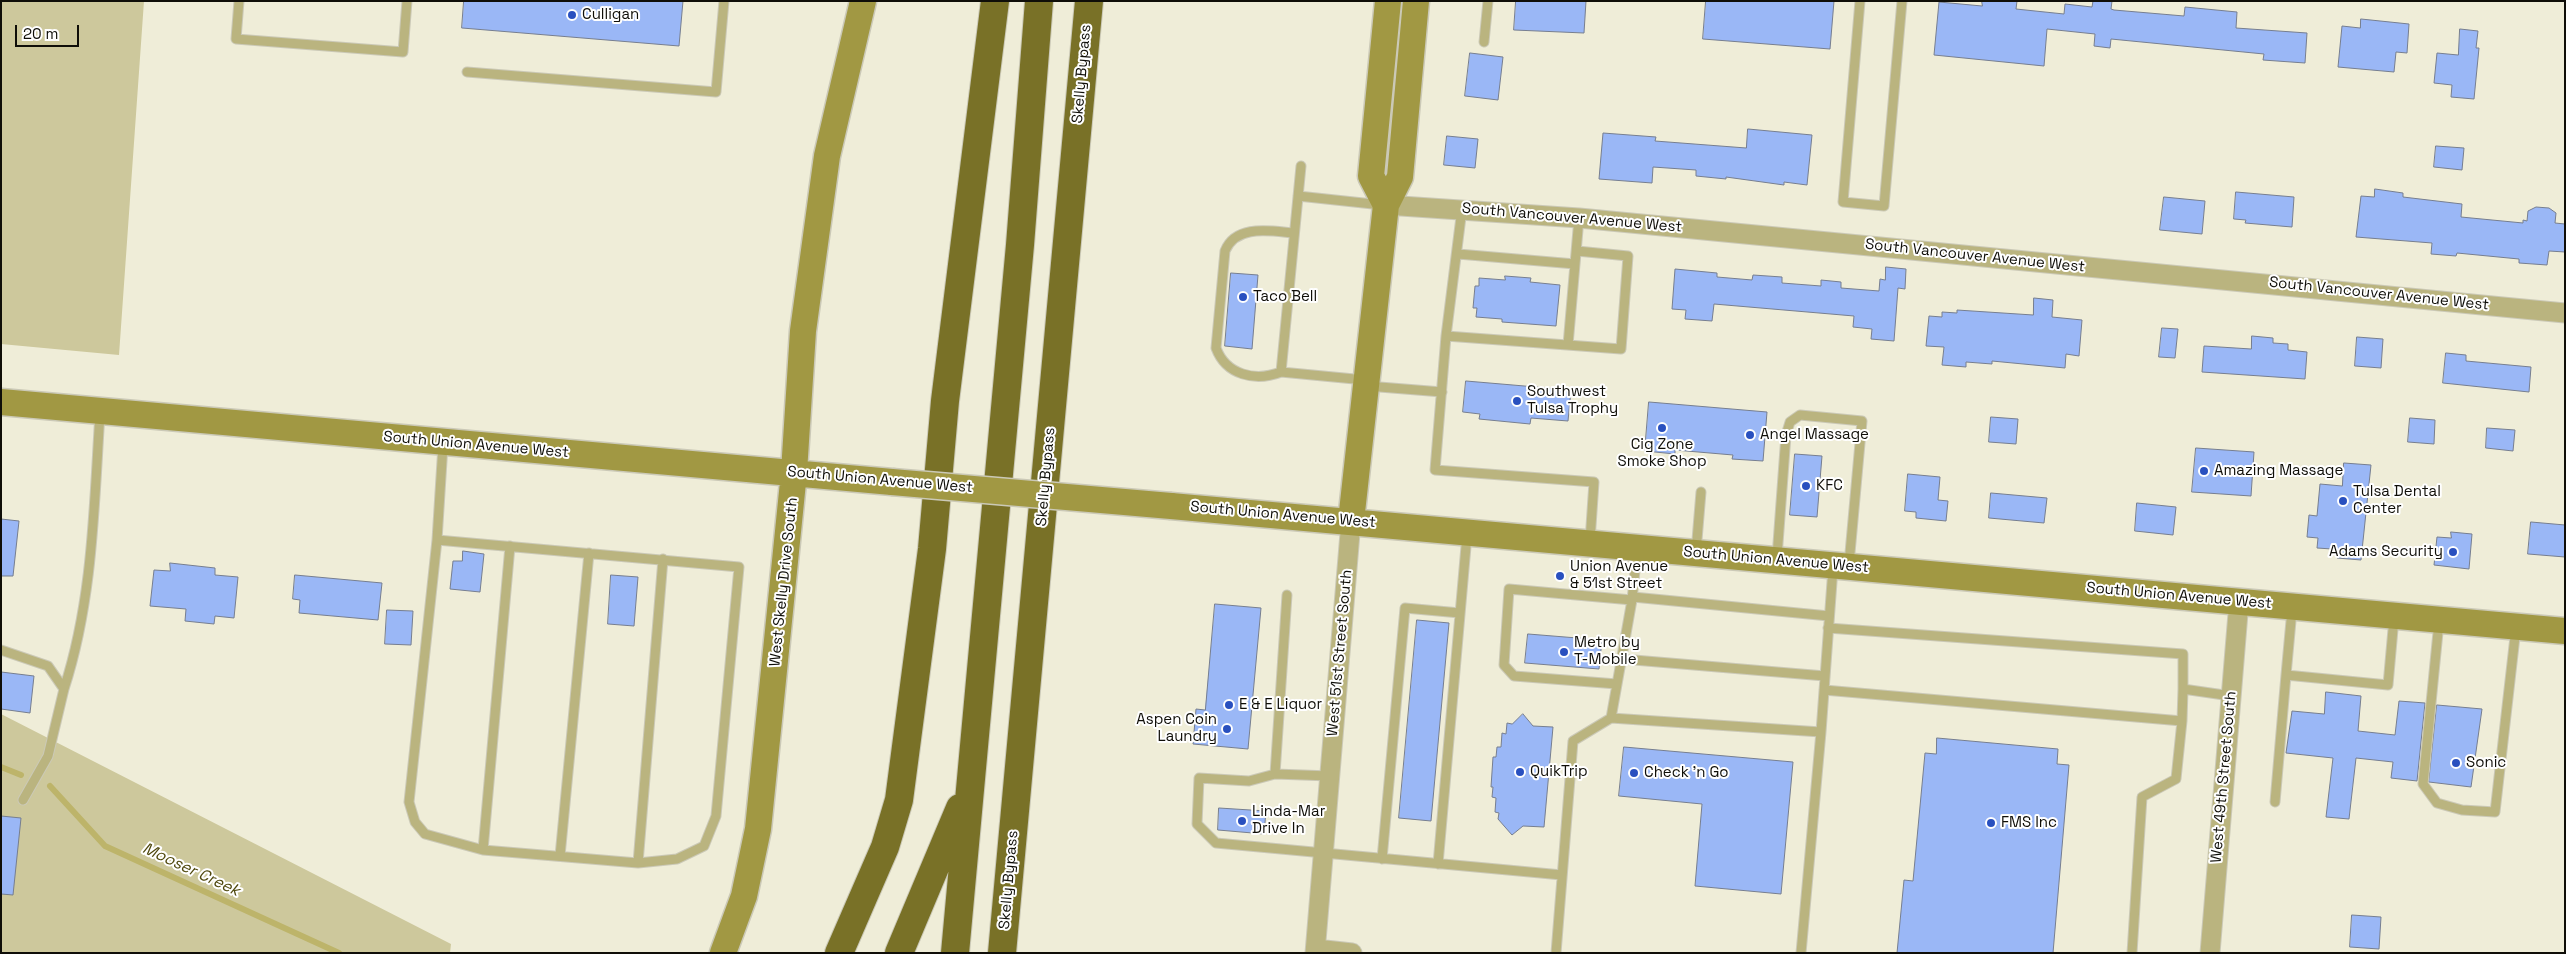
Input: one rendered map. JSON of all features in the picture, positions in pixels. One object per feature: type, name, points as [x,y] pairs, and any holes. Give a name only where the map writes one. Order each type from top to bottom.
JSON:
[{"type":"highway","points":[[839,953],[885,847],[899,800],[932,549],[945,401],[995,1]]},
{"type":"highway","points":[[955,953],[1020,245],[1039,1]]},
{"type":"highway","name":"Skelly Bypass","points":[[1002,953],[1089,1]]},
{"type":"highway","points":[[899,953],[970,783]]},
{"type":"street","name":"West Skelly Drive South","points":[[724,953],[744,896],[758,829],[794,472],[803,331],[827,156],[863,1]]},
{"type":"street","points":[[1386,205],[1371,176],[1388,1]]},
{"type":"street","name":"West 51st Street South","points":[[1316,951],[1351,521],[1386,205],[1400,177],[1416,1]]},
{"type":"street","name":"South Vancouver Avenue West","points":[[1386,205],[1579,218],[2565,313]]},
{"type":"street","name":"South Union Avenue West","points":[[1,402],[2565,630]]},
{"type":"street","name":"West 49th Street South","points":[[2210,953],[2239,601]]},
{"type":"street","points":[[1316,951],[1352,953]]},
{"type":"lane","points":[[239,1],[236,39],[403,52],[407,1]]},
{"type":"lane","points":[[467,72],[716,92],[724,1]]},
{"type":"lane","points":[[1484,42],[1488,1]]},
{"type":"lane","points":[[1860,1],[1843,202],[1884,206],[1902,1]]},
{"type":"lane","points":[[1281,372],[1301,166]]},
{"type":"lane","points":[[1298,196],[1386,205]]},
{"type":"lane","points":[[1462,209],[1458,254],[1446,336],[1436,470],[1594,482],[1590,544]]},
{"type":"lane","points":[[1568,346],[1579,218]]},
{"type":"lane","points":[[1294,233],[1251,231],[1239,234],[1229,240],[1225,250],[1216,348],[1221,360],[1230,369],[1241,374],[1270,376],[1281,372],[1442,392]]},
{"type":"lane","points":[[1446,336],[1621,349],[1628,256],[1577,251]]},
{"type":"lane","points":[[1458,254],[1575,264]]},
{"type":"lane","points":[[23,800],[48,756],[64,689],[76,652],[87,594],[100,411]]},
{"type":"lane","points":[[1776,560],[1786,436],[1790,422],[1800,415],[1862,421],[1841,566],[1829,616],[1821,732],[1801,953]]},
{"type":"lane","points":[[437,540],[739,567],[716,816],[704,846],[677,859],[638,864],[483,850],[425,834],[415,822],[409,802],[437,540],[444,442]]},
{"type":"lane","points":[[1696,554],[1701,492]]},
{"type":"lane","points":[[1438,864],[1467,532]]},
{"type":"lane","points":[[483,850],[510,546]]},
{"type":"lane","points":[[1611,718],[1632,598],[1637,548]]},
{"type":"lane","points":[[560,856],[589,553]]},
{"type":"lane","points":[[638,864],[663,559]]},
{"type":"lane","points":[[1617,684],[1514,676],[1504,665],[1509,589],[1829,616]]},
{"type":"lane","points":[[1274,774],[1287,595]]},
{"type":"lane","points":[[2275,802],[2292,606]]},
{"type":"lane","points":[[1382,859],[1405,608],[1460,613]]},
{"type":"lane","points":[[2286,675],[2388,685],[2394,615]]},
{"type":"lane","points":[[2439,619],[2423,784],[2436,803],[2462,810],[2495,812],[2516,626]]},
{"type":"lane","points":[[1828,628],[2183,654],[2182,721],[2176,779],[2142,797],[2132,953]]},
{"type":"lane","points":[[1,650],[48,666],[64,689]]},
{"type":"lane","points":[[1622,658],[1825,676]]},
{"type":"lane","points":[[2183,689],[2231,696]]},
{"type":"lane","points":[[1824,690],[2182,721]]},
{"type":"lane","points":[[1556,953],[1574,741],[1611,718],[1821,732]]},
{"type":"lane","points":[[1330,776],[1274,774],[1249,781],[1199,778],[1196,824],[1216,843],[1562,875]]},
{"type":"shaded area","points":[[1,1],[144,1],[119,355],[1,344]]},
{"type":"shaded area","points":[[1,714],[451,944],[450,953],[1,953]]},
{"type":"building","name":"Culligan","points":[[464,1],[683,1],[679,46],[462,28]]},
{"type":"building","points":[[1516,1],[1586,1],[1584,33],[1514,30]]},
{"type":"building","points":[[1706,1],[1834,1],[1830,49],[1703,39]]},
{"type":"building","points":[[1982,1],[2017,1],[2016,9],[2064,14],[2065,4],[2092,7],[2093,1],[2112,1],[2111,9],[2114,10],[2184,16],[2185,7],[2237,12],[2236,28],[2307,33],[2305,63],[2263,60],[2264,54],[2111,39],[2110,48],[2094,46],[2095,34],[2047,29],[2044,66],[1934,55],[1939,2],[1982,6]]},
{"type":"building","points":[[2361,19],[2409,24],[2407,53],[2396,52],[2394,72],[2338,67],[2342,26],[2360,28]]},
{"type":"building","points":[[2460,29],[2478,31],[2476,48],[2479,48],[2474,99],[2451,97],[2452,85],[2434,83],[2437,53],[2458,55]]},
{"type":"building","points":[[1470,53],[1503,57],[1498,100],[1465,96]]},
{"type":"building","points":[[1748,129],[1812,135],[1807,185],[1784,182],[1784,185],[1726,177],[1726,179],[1696,176],[1696,170],[1653,167],[1652,183],[1599,179],[1603,133],[1656,137],[1655,141],[1746,148]]},
{"type":"building","points":[[1447,136],[1478,139],[1475,168],[1444,165]]},
{"type":"building","points":[[2436,146],[2464,148],[2462,170],[2434,167]]},
{"type":"building","points":[[2375,189],[2403,193],[2403,197],[2462,204],[2461,217],[2523,223],[2523,220],[2527,221],[2528,211],[2536,207],[2549,208],[2556,213],[2555,223],[2565,224],[2565,252],[2549,251],[2547,265],[2519,263],[2519,259],[2457,253],[2456,256],[2431,254],[2432,243],[2356,237],[2361,196],[2374,197]]},
{"type":"building","points":[[2236,192],[2294,197],[2292,227],[2245,223],[2246,220],[2234,219]]},
{"type":"building","points":[[2164,197],[2205,201],[2202,234],[2160,230]]},
{"type":"building","points":[[1886,267],[1906,269],[1905,289],[1898,288],[1894,341],[1871,339],[1872,329],[1853,327],[1854,316],[1714,304],[1712,321],[1685,319],[1686,310],[1672,309],[1675,269],[1717,273],[1717,277],[1752,280],[1753,275],[1782,277],[1782,283],[1821,286],[1821,280],[1841,282],[1841,288],[1879,291],[1880,279],[1885,280]]},
{"type":"building","name":"Taco Bell","points":[[1231,273],[1258,275],[1252,349],[1225,346]]},
{"type":"building","points":[[1505,276],[1531,278],[1530,282],[1560,285],[1556,326],[1502,322],[1502,319],[1476,317],[1477,308],[1473,308],[1475,286],[1479,286],[1479,278],[1505,280]]},
{"type":"building","points":[[2034,298],[2053,300],[2052,317],[2082,320],[2079,356],[2066,354],[2065,368],[1992,361],[1992,364],[1966,362],[1966,367],[1942,365],[1944,347],[1926,346],[1929,316],[1942,317],[1942,312],[1957,313],[1957,310],[2033,315]]},
{"type":"building","points":[[2162,328],[2178,329],[2175,358],[2159,357]]},
{"type":"building","points":[[2252,336],[2273,338],[2273,343],[2288,344],[2288,350],[2307,352],[2305,379],[2202,372],[2204,346],[2251,349]]},
{"type":"building","points":[[2357,337],[2383,339],[2381,368],[2355,366]]},
{"type":"building","points":[[2446,353],[2466,355],[2466,361],[2531,367],[2529,392],[2443,383]]},
{"type":"building","name":"Southwest Tulsa Trophy","points":[[1466,381],[1571,390],[1568,421],[1531,418],[1530,424],[1479,419],[1480,414],[1463,412]]},
{"type":"building","points":[[1649,402],[1767,412],[1763,461],[1732,459],[1733,455],[1675,450],[1675,454],[1645,451]]},
{"type":"building","points":[[1991,417],[2018,419],[2016,444],[1989,442]]},
{"type":"building","points":[[2410,418],[2435,420],[2434,444],[2408,442]]},
{"type":"building","points":[[2487,428],[2515,430],[2513,451],[2486,448]]},
{"type":"building","points":[[2196,448],[2254,452],[2251,496],[2192,492]]},
{"type":"building","name":"KFC","points":[[1795,454],[1822,456],[1817,517],[1790,515]]},
{"type":"building","name":"Tulsa Dental Center","points":[[2344,463],[2371,465],[2361,560],[2337,558],[2338,552],[2332,552],[2332,549],[2317,548],[2318,538],[2307,537],[2309,515],[2317,516],[2320,484],[2342,486]]},
{"type":"building","points":[[1908,474],[1940,477],[1938,500],[1948,501],[1946,521],[1916,518],[1916,512],[1905,511]]},
{"type":"building","points":[[1991,493],[2047,498],[2044,523],[1989,518]]},
{"type":"building","points":[[2137,503],[2176,507],[2173,535],[2135,531]]},
{"type":"building","points":[[1,519],[19,521],[13,576],[1,576]]},
{"type":"building","points":[[2531,522],[2565,525],[2565,557],[2528,554]]},
{"type":"building","name":"Adams Security","points":[[2451,532],[2472,534],[2469,569],[2434,565],[2437,537],[2451,538]]},
{"type":"building","points":[[463,551],[484,554],[480,592],[450,589],[453,561],[462,561]]},
{"type":"building","points":[[170,563],[215,568],[215,575],[238,577],[234,618],[215,616],[214,624],[185,621],[186,609],[150,606],[154,570],[170,571]]},
{"type":"building","points":[[295,575],[382,583],[378,620],[299,613],[300,600],[293,599]]},
{"type":"building","points":[[611,575],[638,577],[634,626],[608,624]]},
{"type":"building","points":[[1215,604],[1261,608],[1248,749],[1193,744],[1196,709],[1205,710]]},
{"type":"building","points":[[387,610],[413,611],[411,645],[385,644]]},
{"type":"building","points":[[1417,620],[1449,623],[1431,821],[1399,818]]},
{"type":"building","name":"Metro by T-Mobile","points":[[1528,634],[1602,640],[1599,669],[1525,663]]},
{"type":"building","points":[[1,672],[34,676],[30,713],[1,709]]},
{"type":"building","points":[[2326,692],[2361,696],[2358,731],[2395,735],[2399,701],[2425,703],[2417,781],[2391,778],[2393,762],[2356,758],[2349,819],[2326,817],[2333,758],[2286,753],[2292,711],[2324,714]]},
{"type":"building","name":"Sonic","points":[[2437,705],[2482,709],[2471,787],[2429,782]]},
{"type":"building","name":"QuikTrip","points":[[1523,714],[1533,726],[1553,727],[1544,827],[1523,826],[1512,835],[1498,819],[1499,813],[1495,812],[1496,798],[1492,797],[1493,787],[1491,787],[1493,757],[1496,757],[1497,747],[1501,747],[1502,733],[1506,734],[1507,723],[1512,724]]},
{"type":"building","name":"FMS Inc","points":[[1937,738],[2058,749],[2057,764],[2069,765],[2053,953],[1897,953],[1904,880],[1913,881],[1925,753],[1936,754]]},
{"type":"building","points":[[1624,747],[1793,762],[1781,894],[1695,886],[1702,804],[1619,796]]},
{"type":"building","name":"Linda-Mar Drive In","points":[[1219,808],[1266,811],[1264,834],[1218,830]]},
{"type":"building","points":[[1,816],[21,818],[13,895],[1,894]]},
{"type":"building","points":[[2352,915],[2381,917],[2379,949],[2350,947]]},
{"type":"waterway","name":"Mooser Creek","points":[[1,767],[21,775]]},
{"type":"waterway","name":"Mooser Creek","points":[[50,786],[105,846],[339,953]]},
{"type":"place","name":"Culligan","points":[[572,15]]},
{"type":"place","name":"Taco Bell","points":[[1243,297]]},
{"type":"place","name":"Southwest Tulsa Trophy","points":[[1517,401]]},
{"type":"place","name":"Cig Zone Smoke Shop","points":[[1662,428]]},
{"type":"place","name":"Angel Massage","points":[[1750,435]]},
{"type":"place","name":"Amazing Massage","points":[[2204,471]]},
{"type":"place","name":"KFC","points":[[1806,486]]},
{"type":"place","name":"Tulsa Dental Center","points":[[2343,501]]},
{"type":"place","name":"Adams Security","points":[[2453,552]]},
{"type":"place","name":"Union Avenue & 51st Street","points":[[1560,576]]},
{"type":"place","name":"Metro by T-Mobile","points":[[1564,652]]},
{"type":"place","name":"E & E Liquor","points":[[1229,705]]},
{"type":"place","name":"Aspen Coin Laundry","points":[[1227,729]]},
{"type":"place","name":"Sonic","points":[[2456,763]]},
{"type":"place","name":"QuikTrip","points":[[1520,772]]},
{"type":"place","name":"Check 'n Go","points":[[1634,773]]},
{"type":"place","name":"Linda-Mar Drive In","points":[[1242,821]]},
{"type":"place","name":"FMS Inc","points":[[1991,823]]}]
